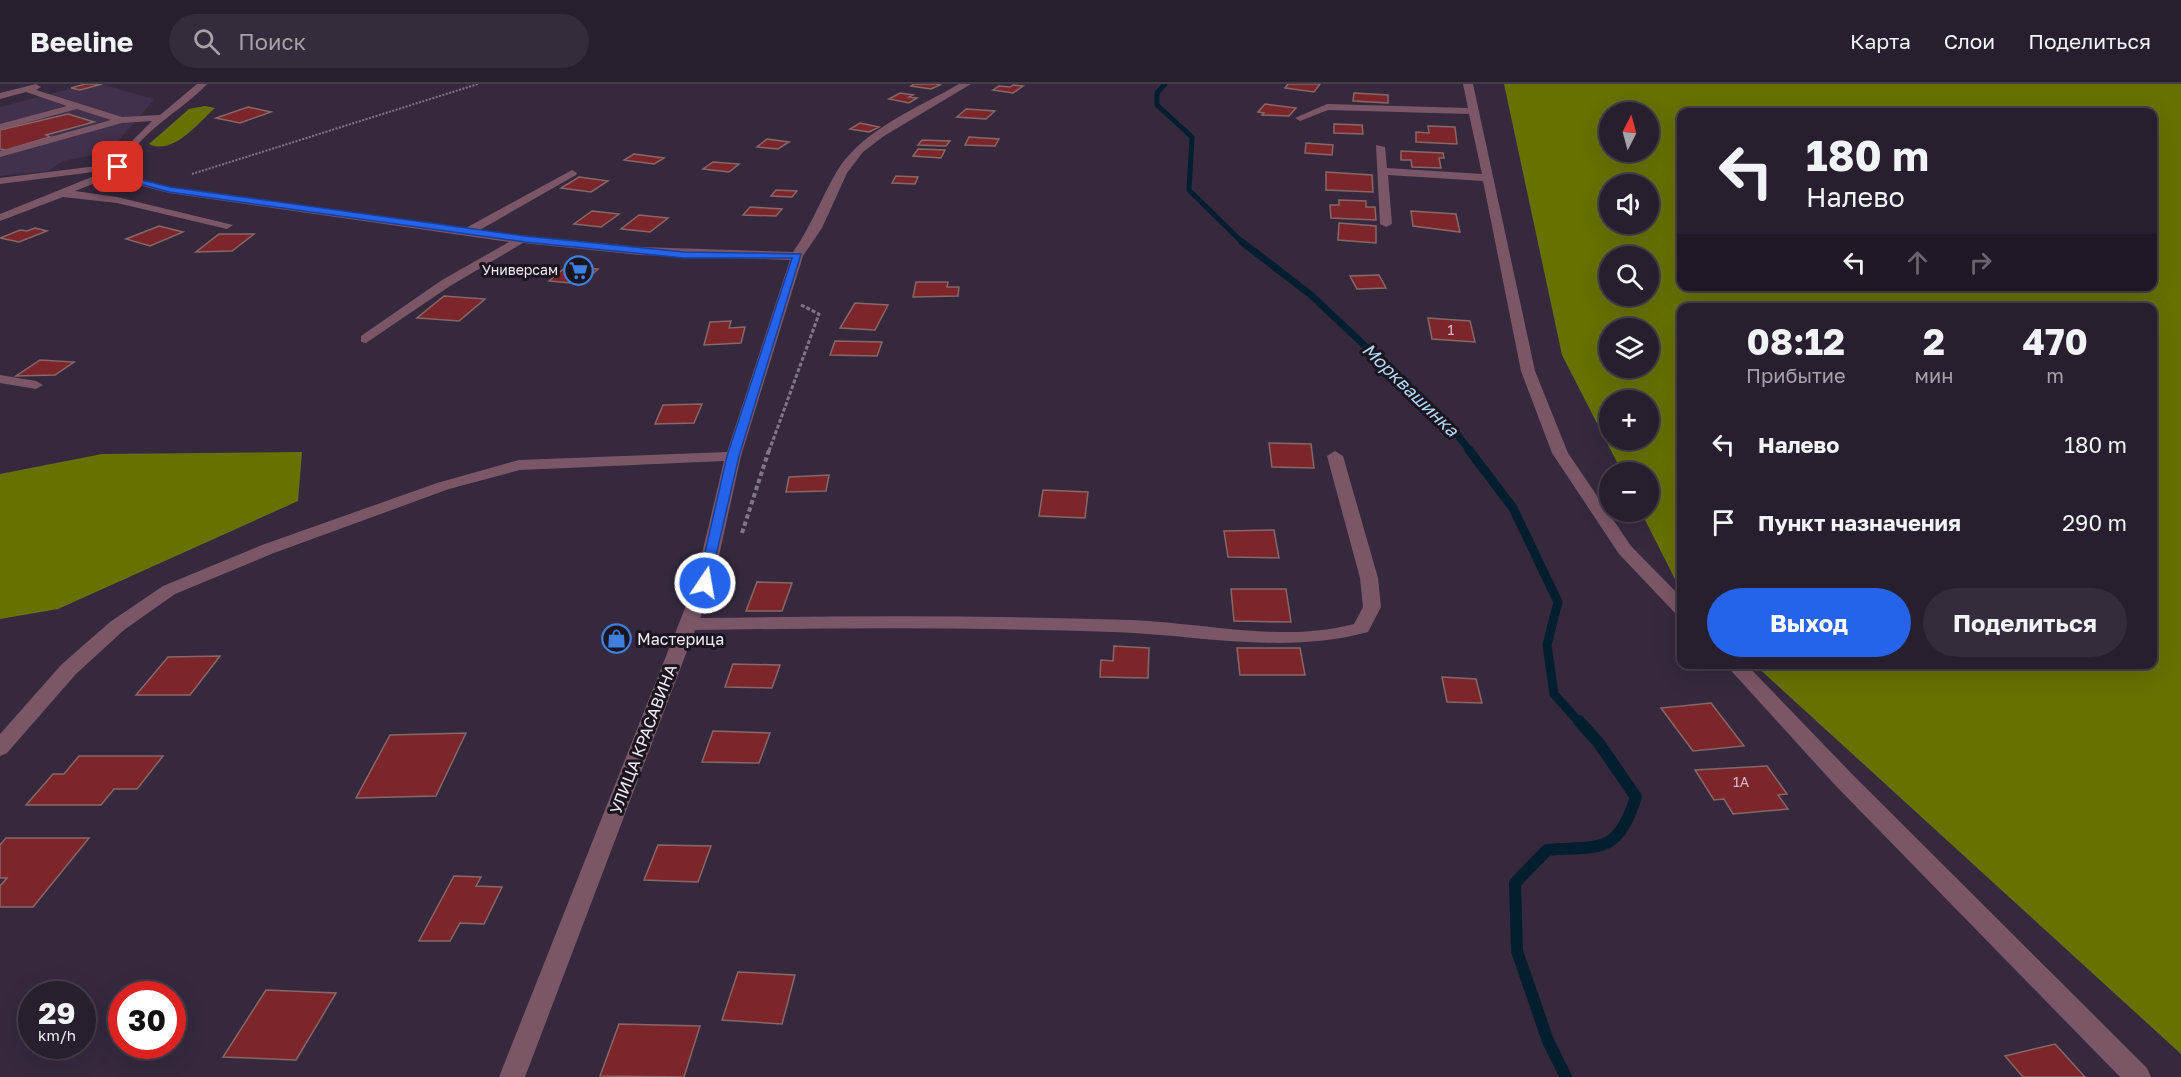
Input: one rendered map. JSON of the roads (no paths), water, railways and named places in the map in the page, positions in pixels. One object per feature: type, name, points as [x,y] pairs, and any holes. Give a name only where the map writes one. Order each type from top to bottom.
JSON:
[{"type":"street","points":[[0,96],[48,84]]},
{"type":"street","points":[[0,218],[118,168],[122,158],[141,137],[202,84]]},
{"type":"street","name":"УЛИЦА КРАСАВИНА","points":[[512,1077],[687,624],[705,583],[733,456],[797,256],[816,228],[842,172],[859,150],[880,134],[966,84]]},
{"type":"street","points":[[1468,84],[1528,371],[1560,453],[1625,550],[1677,604]]},
{"type":"street","points":[[25,89],[121,120]]},
{"type":"street","points":[[0,127],[76,106]]},
{"type":"street","points":[[1300,118],[1327,107],[1474,111]]},
{"type":"street","points":[[0,154],[121,120],[164,118]]},
{"type":"street","points":[[1380,147],[1386,224]]},
{"type":"street","points":[[0,181],[118,168],[135,181],[154,186],[522,239],[684,255],[797,256]]},
{"type":"street","points":[[1382,171],[1487,178]]},
{"type":"street","points":[[469,231],[572,173]]},
{"type":"street","points":[[61,193],[117,200],[227,225]]},
{"type":"street","points":[[366,339],[446,283],[522,239]]},
{"type":"street","points":[[0,378],[36,385]]},
{"type":"street","points":[[0,748],[69,669],[117,626],[169,590],[268,549],[443,486],[519,465],[733,456]]},
{"type":"street","points":[[687,624],[852,622],[1132,627],[1298,638],[1339,636],[1361,628],[1372,607],[1369,578],[1335,456]]},
{"type":"street","points":[[1739,669],[1843,779],[2138,1077]]},
{"type":"waterway","name":"Морквашинка","points":[[1165,84],[1157,93],[1157,105],[1192,137],[1189,190],[1244,244]]},
{"type":"waterway","name":"Морквашинка","points":[[1242,242],[1311,295],[1453,429],[1470,451]]},
{"type":"waterway","name":"Морквашинка","points":[[1469,450],[1513,508],[1558,602],[1547,645],[1554,694],[1580,723]]},
{"type":"waterway","name":"Морквашинка","points":[[1566,1077],[1548,1041],[1517,951],[1515,883],[1547,850],[1594,847],[1614,838],[1629,816],[1636,797],[1598,742],[1579,721]]},
{"type":"place","name":"Универсам","points":[[579,270]]},
{"type":"place","name":"Мастерица","points":[[616,639]]}]
